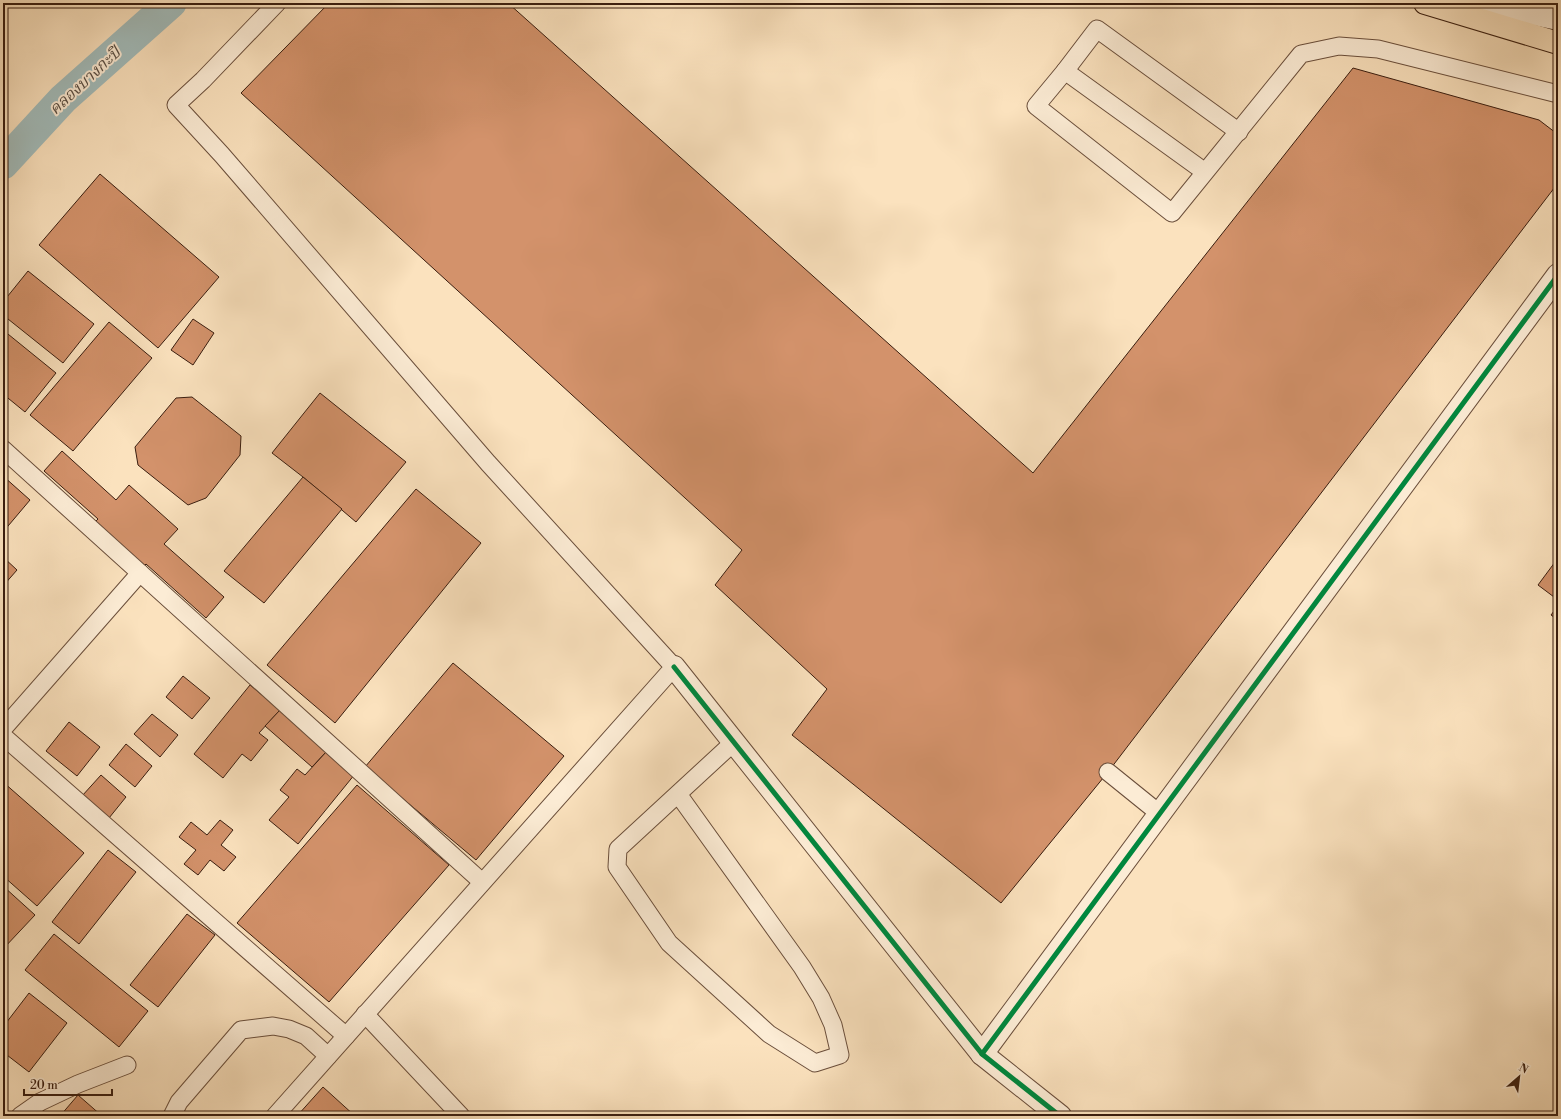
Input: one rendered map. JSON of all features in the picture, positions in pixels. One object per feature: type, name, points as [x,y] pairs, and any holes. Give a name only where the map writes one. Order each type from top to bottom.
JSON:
[{"type":"highway","points":[[1426,3],[1558,43]]},
{"type":"street","points":[[1483,3],[1558,19]]},
{"type":"street","points":[[982,1054],[1558,275]]},
{"type":"street","points":[[674,667],[982,1054],[1060,1116]]},
{"type":"lane","points":[[275,1116],[674,667],[488,463],[222,155],[176,105],[204,80],[277,3]]},
{"type":"lane","points":[[1239,132],[1097,29],[1036,106],[1172,213],[1239,132],[1301,54],[1339,46],[1378,48],[1558,94]]},
{"type":"lane","points":[[1065,71],[1205,172]]},
{"type":"lane","points":[[3,449],[482,882]]},
{"type":"lane","points":[[3,728],[140,573]]},
{"type":"lane","points":[[3,736],[346,1036]]},
{"type":"lane","points":[[678,794],[802,967],[821,998],[833,1025],[840,1055],[815,1063],[769,1034],[669,943],[617,867],[618,849],[734,742]]},
{"type":"lane","points":[[1108,772],[1160,814]]},
{"type":"lane","points":[[365,1014],[461,1116]]},
{"type":"lane","points":[[172,1116],[179,1102],[241,1030],[272,1026],[289,1029],[306,1036],[328,1056]]},
{"type":"lane","points":[[20,1116],[40,1102],[78,1084],[127,1065]]},
{"type":"building","points":[[329,3],[508,3],[1033,473],[1353,68],[1539,120],[1556,133],[1558,139],[1558,183],[1108,772],[1001,903],[792,735],[827,689],[715,585],[742,550],[241,93]]},
{"type":"building","points":[[100,174],[219,277],[158,348],[39,245]]},
{"type":"building","points":[[28,271],[94,324],[63,363],[3,315],[3,302]]},
{"type":"building","points":[[193,319],[214,333],[193,365],[171,350]]},
{"type":"building","points":[[109,322],[152,358],[73,451],[30,415]]},
{"type":"building","points":[[3,330],[56,373],[25,412],[3,394]]},
{"type":"building","points":[[320,393],[406,462],[356,522],[272,453]]},
{"type":"building","points":[[192,397],[241,436],[240,455],[206,498],[188,505],[138,465],[135,447],[176,398]]},
{"type":"building","points":[[62,451],[116,500],[129,485],[178,529],[164,544],[224,597],[206,618],[146,564],[143,567],[93,524],[98,519],[44,471]]},
{"type":"building","points":[[3,476],[30,500],[3,532]]},
{"type":"building","points":[[303,477],[342,509],[264,603],[224,571]]},
{"type":"building","points":[[416,489],[481,543],[335,723],[267,665]]},
{"type":"building","points":[[3,557],[17,570],[3,586]]},
{"type":"building","points":[[1558,558],[1558,600],[1538,585]]},
{"type":"building","points":[[1558,606],[1558,620],[1551,615]]},
{"type":"building","points":[[453,663],[564,756],[476,860],[365,767]]},
{"type":"building","points":[[183,676],[210,698],[192,719],[166,697]]},
{"type":"building","points":[[250,685],[280,710],[259,733],[268,740],[251,761],[242,754],[223,778],[194,754]]},
{"type":"building","points":[[280,710],[327,751],[312,767],[265,726]]},
{"type":"building","points":[[152,714],[178,735],[160,757],[134,734]]},
{"type":"building","points":[[69,722],[100,747],[77,776],[46,751]]},
{"type":"building","points":[[126,744],[152,766],[135,787],[109,765]]},
{"type":"building","points":[[327,751],[355,774],[298,844],[269,820],[289,797],[280,790],[297,769],[305,775]]},
{"type":"building","points":[[101,775],[126,797],[109,818],[82,796]]},
{"type":"building","points":[[3,782],[84,853],[37,906],[3,876]]},
{"type":"building","points":[[357,785],[449,865],[329,1002],[237,923]]},
{"type":"building","points":[[220,820],[233,830],[221,845],[236,857],[224,871],[210,860],[198,875],[184,864],[196,850],[179,837],[191,822],[207,835]]},
{"type":"building","points":[[108,850],[136,872],[79,944],[52,922]]},
{"type":"building","points":[[3,886],[35,915],[3,949]]},
{"type":"building","points":[[187,914],[215,935],[158,1007],[130,985]]},
{"type":"building","points":[[54,934],[148,1011],[119,1047],[25,970]]},
{"type":"building","points":[[29,993],[67,1023],[29,1072],[3,1052],[3,1027]]},
{"type":"building","points":[[323,1087],[355,1116],[297,1116]]},
{"type":"building","points":[[78,1095],[102,1116],[60,1116]]},
{"type":"waterway","name":"คลองบางกะปิ","points":[[3,164],[63,99],[171,3]]},
{"type":"cycle path","points":[[982,1054],[1558,275]]},
{"type":"cycle path","points":[[674,667],[982,1054],[1060,1116]]}]
